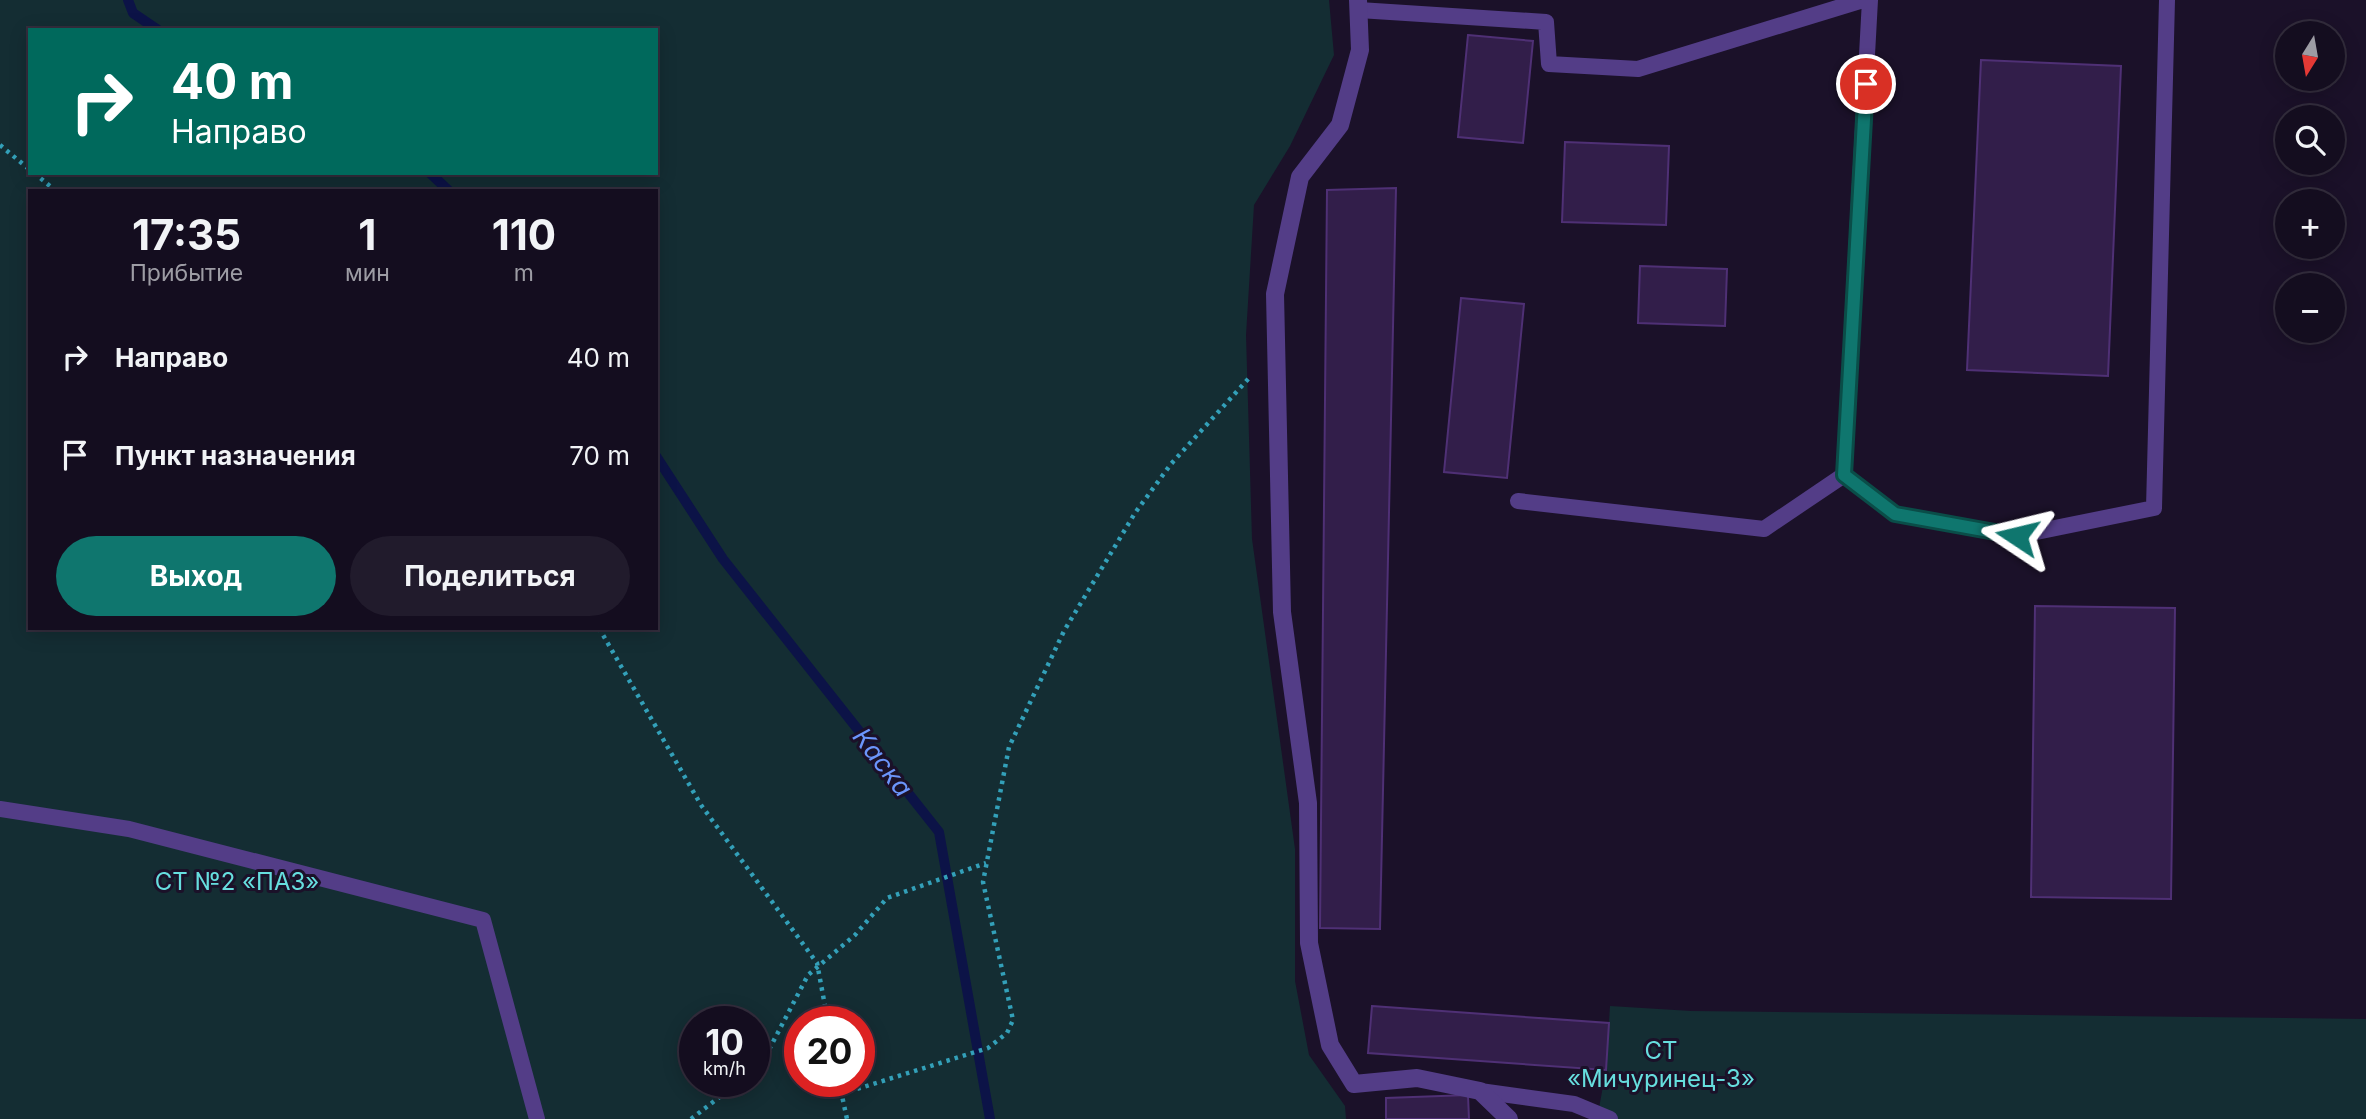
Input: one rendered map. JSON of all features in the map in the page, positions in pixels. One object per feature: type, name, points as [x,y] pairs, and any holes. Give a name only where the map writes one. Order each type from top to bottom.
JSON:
[{"type":"street","points":[[1358,5],[1360,50],[1340,125],[1300,177],[1275,294],[1282,612],[1308,803],[1309,943],[1330,1045],[1354,1084],[1417,1078],[1479,1091],[1509,1119]]},
{"type":"lane","points":[[1358,5],[1546,22],[1549,64],[1638,69],[1863,0]]},
{"type":"lane","points":[[1844,475],[1870,0]]},
{"type":"lane","points":[[1844,475],[1895,514],[2017,536],[2154,508],[2166,0]]},
{"type":"lane","points":[[1518,501],[1764,528],[1844,475]]},
{"type":"lane","points":[[0,809],[128,829],[483,920],[537,1119]]},
{"type":"lane","points":[[1479,1091],[1574,1104],[1610,1119]]},
{"type":"path","points":[[0,145],[28,168]]},
{"type":"path","points":[[36,175],[54,189]]},
{"type":"path","points":[[875,1083],[988,1048],[1007,1033],[1013,1020],[983,882],[1009,747],[1064,631],[1135,513],[1171,464],[1276,348]]},
{"type":"path","points":[[600,630],[701,805],[817,967],[825,1006]]},
{"type":"path","points":[[770,1048],[808,975],[855,935],[887,898],[986,863]]},
{"type":"path","points":[[691,1119],[720,1097]]},
{"type":"path","points":[[842,1097],[847,1119]]},
{"type":"green space","name":"СТ №2 «ПАЗ»","points":[[0,0],[1329,0],[1334,55],[1290,146],[1254,205],[1246,335],[1252,539],[1295,849],[1295,981],[1309,1055],[1345,1106],[1346,1119],[0,1119]]},
{"type":"green space","name":"СТ «Мичуринец-3»","points":[[1610,1006],[1691,1011],[2366,1019],[2366,1119],[1597,1119],[1606,1070]]},
{"type":"building","points":[[1468,35],[1533,41],[1523,143],[1458,137]]},
{"type":"building","points":[[1981,60],[2121,66],[2108,376],[1967,370]]},
{"type":"building","points":[[1565,142],[1669,146],[1666,225],[1562,222]]},
{"type":"building","points":[[1396,188],[1380,929],[1320,928],[1327,190]]},
{"type":"building","points":[[1640,266],[1727,269],[1725,326],[1638,323]]},
{"type":"building","points":[[1461,298],[1524,304],[1507,478],[1444,472]]},
{"type":"building","points":[[2035,606],[2175,608],[2171,899],[2031,897]]},
{"type":"building","points":[[1372,1006],[1609,1023],[1606,1070],[1368,1053]]},
{"type":"building","points":[[1468,1095],[1469,1119],[1386,1119],[1386,1098]]},
{"type":"waterway","name":"Каска","points":[[128,0],[133,13],[155,28]]},
{"type":"waterway","name":"Каска","points":[[432,175],[447,189]]},
{"type":"waterway","name":"Каска","points":[[658,459],[723,559],[939,832],[990,1119]]},
{"type":"route","points":[[1866,84],[1844,475],[1895,514],[2017,536]]}]
